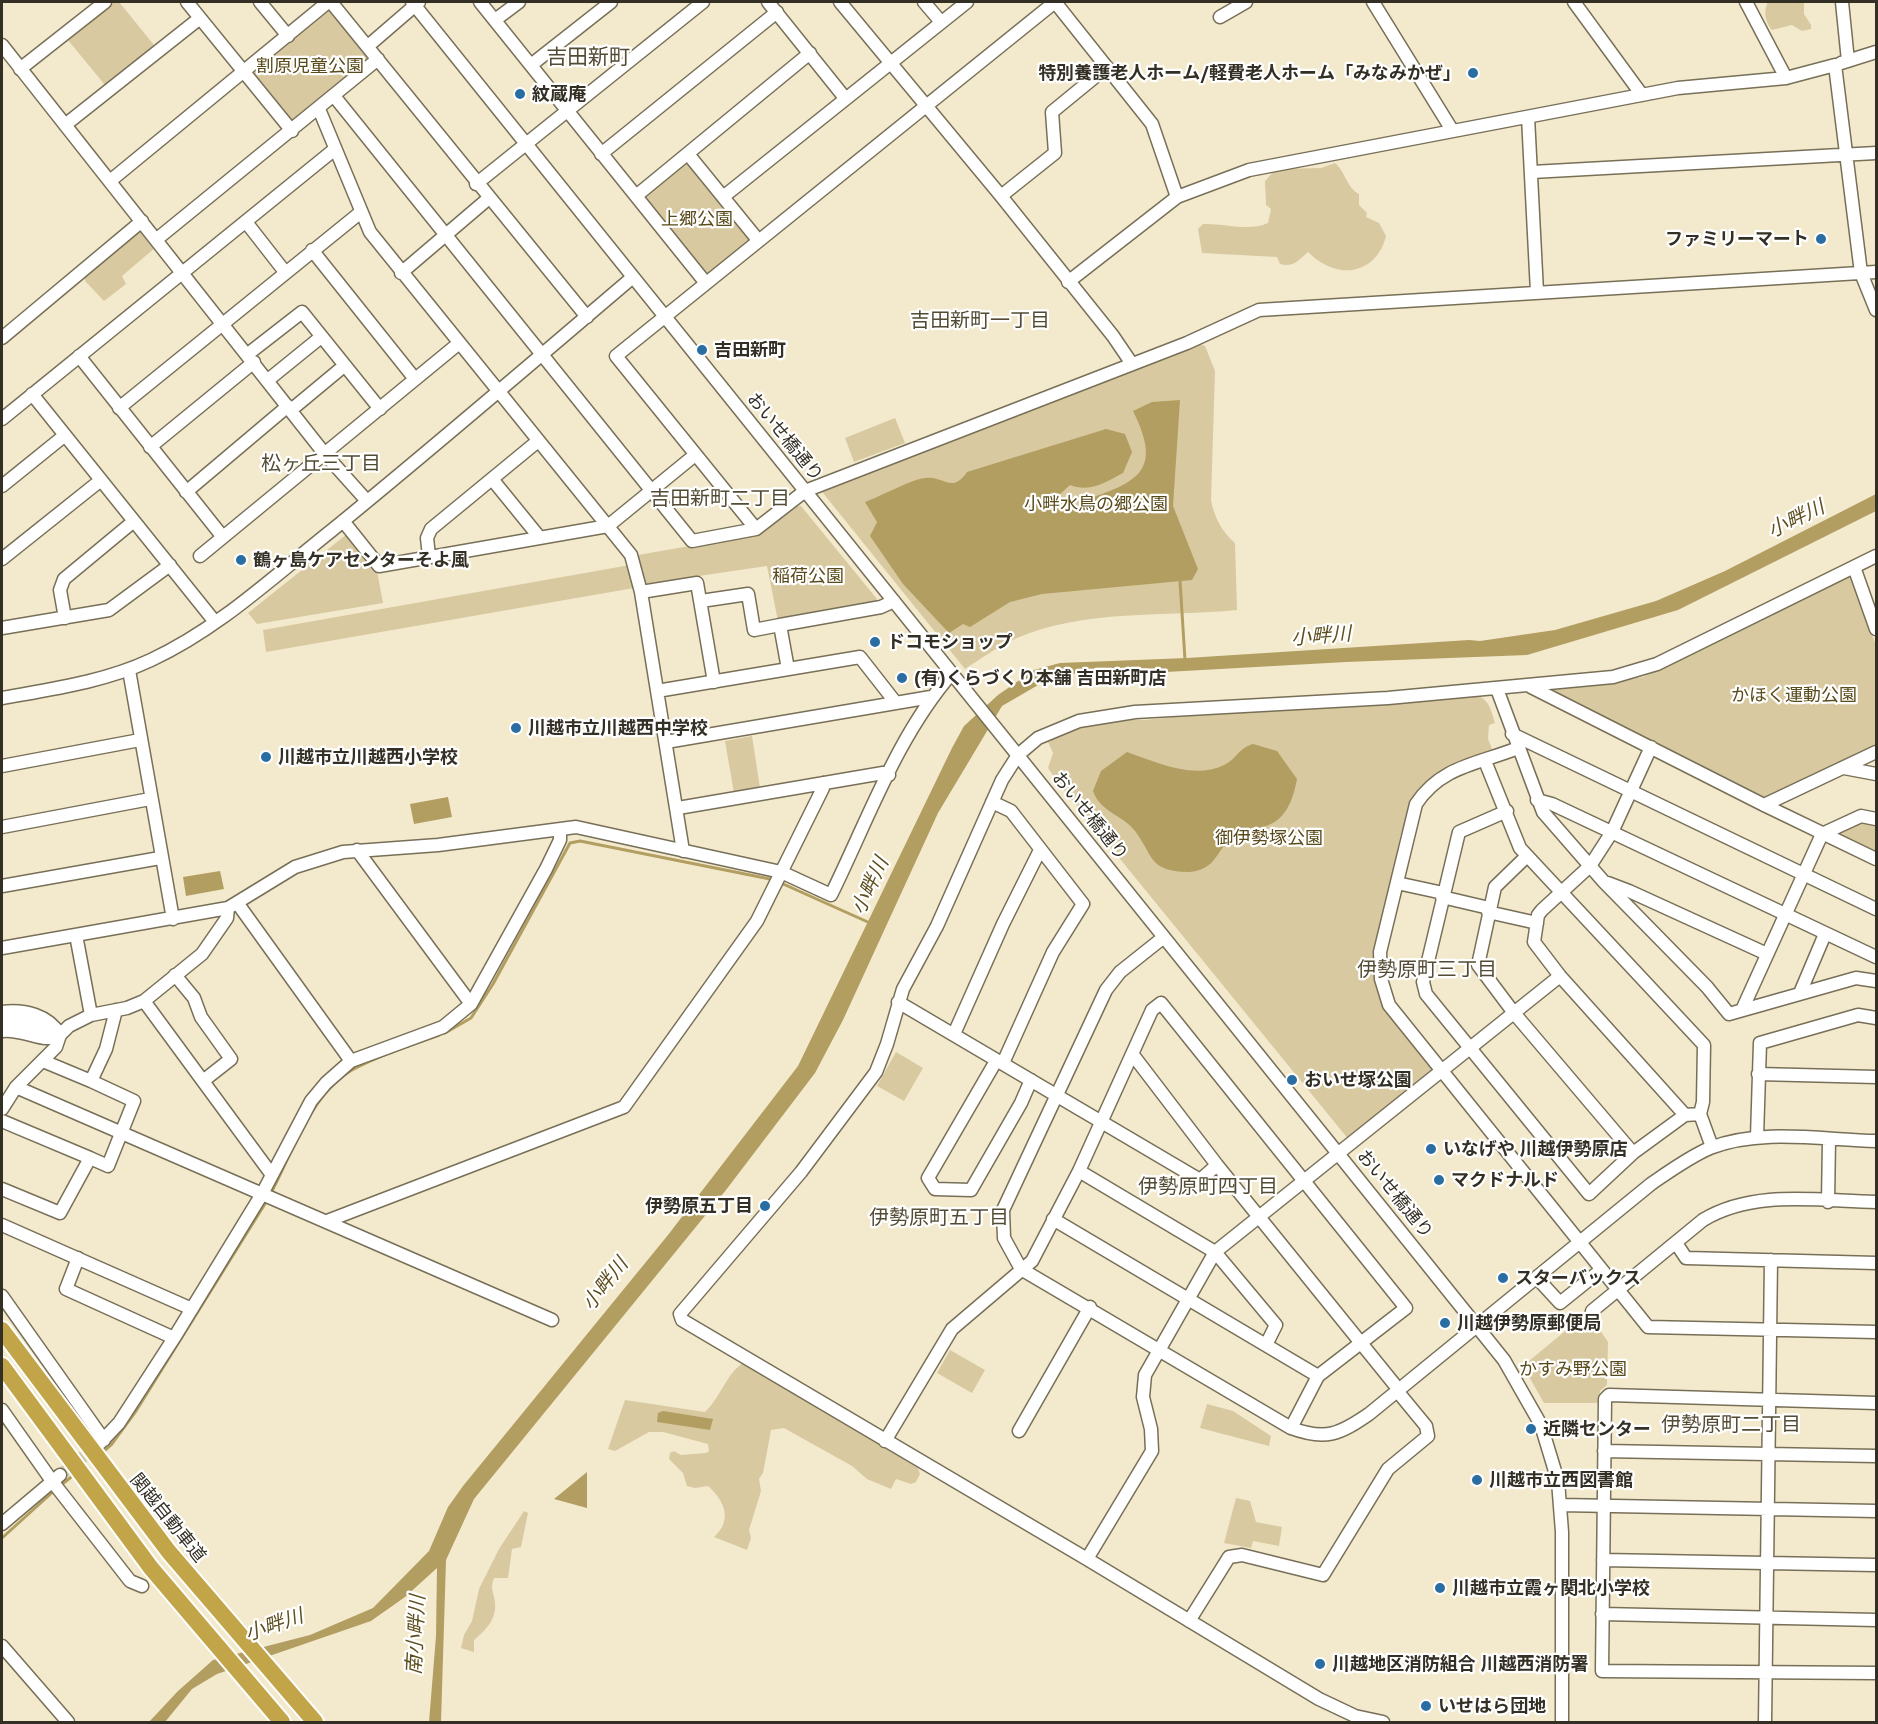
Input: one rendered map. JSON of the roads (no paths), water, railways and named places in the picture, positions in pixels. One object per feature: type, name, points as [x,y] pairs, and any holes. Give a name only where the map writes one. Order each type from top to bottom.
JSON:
[{"type":"highway","name":"関越自動車道","points":[[2,1330],[169,1552],[315,1722]]},
{"type":"highway","points":[[2,1366],[54,1441],[151,1568],[248,1685],[282,1722]]},
{"type":"street","points":[[20,69],[105,2]]},
{"type":"street","points":[[187,2],[292,131]]},
{"type":"street","points":[[260,2],[288,36]]},
{"type":"street","points":[[110,181],[329,2],[368,46],[476,184],[586,316]]},
{"type":"street","points":[[480,2],[705,282]]},
{"type":"street","points":[[495,20],[519,2]]},
{"type":"street","points":[[531,65],[611,2]]},
{"type":"street","points":[[476,184],[525,142],[703,2]]},
{"type":"street","points":[[768,2],[845,98]]},
{"type":"street","points":[[840,2],[1001,196],[1113,336],[1132,364]]},
{"type":"street","points":[[924,2],[941,22]]},
{"type":"street","points":[[723,197],[889,62],[967,2]]},
{"type":"street","points":[[756,530],[616,356],[1055,2],[1152,124],[1177,197]]},
{"type":"street","points":[[1220,17],[1246,2]]},
{"type":"street","points":[[1373,2],[1452,130]]},
{"type":"street","points":[[1574,2],[1642,95]]},
{"type":"street","points":[[1746,2],[1786,78]]},
{"type":"street","points":[[1842,2],[1848,61]]},
{"type":"street","points":[[368,46],[415,3]]},
{"type":"street","name":"おいせ橋通り","points":[[415,3],[1478,1326],[1519,1383],[1541,1425],[1554,1462],[1561,1505],[1562,1722]]},
{"type":"street","points":[[601,154],[777,12]]},
{"type":"street","points":[[66,125],[200,18]]},
{"type":"street","points":[[2,45],[223,322],[324,453],[367,501]]},
{"type":"street","points":[[1068,282],[1177,197],[1276,162],[1350,152],[1452,130],[1678,88],[1786,78],[1876,52]]},
{"type":"street","points":[[636,196],[810,53]]},
{"type":"street","points":[[157,239],[378,59]]},
{"type":"street","points":[[1835,65],[1844,155],[1861,273],[1876,310]]},
{"type":"street","points":[[1001,196],[1055,153],[1052,112],[1107,67]]},
{"type":"street","points":[[334,96],[692,541],[756,530],[805,491],[1205,335],[1242,315],[1259,310],[1876,272]]},
{"type":"street","points":[[319,109],[370,232],[458,344],[631,555],[641,592],[678,808],[683,851]]},
{"type":"street","points":[[1528,117],[1538,292]]},
{"type":"street","points":[[2,419],[335,149]]},
{"type":"street","points":[[1532,172],[1876,153]]},
{"type":"street","points":[[688,154],[758,240]]},
{"type":"street","points":[[401,273],[489,198]]},
{"type":"street","points":[[119,408],[361,212]]},
{"type":"street","points":[[2,338],[142,221]]},
{"type":"street","points":[[246,222],[285,272]]},
{"type":"street","points":[[312,250],[415,379]]},
{"type":"street","points":[[2,698],[129,670],[175,648],[215,622],[343,521],[633,277]]},
{"type":"street","points":[[150,447],[302,312],[380,409]]},
{"type":"street","points":[[268,380],[321,338]]},
{"type":"street","points":[[200,556],[458,344]]},
{"type":"street","points":[[78,356],[222,536]]},
{"type":"street","points":[[186,492],[344,366]]},
{"type":"street","points":[[32,394],[215,622]]},
{"type":"street","points":[[2,486],[64,436]]},
{"type":"street","points":[[429,556],[427,538],[431,529],[537,441]]},
{"type":"street","points":[[343,521],[379,566],[608,526],[695,455]]},
{"type":"street","points":[[492,479],[540,538]]},
{"type":"street","points":[[2,559],[101,480]]},
{"type":"street","points":[[65,618],[60,590],[64,579],[134,521]]},
{"type":"street","points":[[1383,1722],[1355,1716],[1334,1707],[1088,1558],[682,1320],[680,1314],[801,1172],[876,1072],[887,1044],[898,1002],[937,926],[1015,751],[1038,738],[1079,721],[1107,715],[1497,689],[1612,677],[1647,667],[1876,556]]},
{"type":"street","points":[[2,628],[109,610],[170,565]]},
{"type":"street","points":[[1854,567],[1876,629]]},
{"type":"street","points":[[641,592],[697,583],[714,682]]},
{"type":"street","points":[[701,601],[748,594],[754,630],[880,607],[894,602]]},
{"type":"street","points":[[780,625],[788,669]]},
{"type":"street","points":[[657,691],[860,657],[896,703]]},
{"type":"street","points":[[129,670],[160,858],[173,918]]},
{"type":"street","points":[[2,948],[233,906],[274,878],[295,867],[343,852],[438,845],[560,829],[586,828],[781,872],[831,895],[889,775],[931,697],[952,673]]},
{"type":"street","points":[[1530,686],[1876,859]]},
{"type":"street","points":[[1497,689],[1543,812],[1604,882],[1707,987],[1729,1014],[1857,978],[1876,981]]},
{"type":"street","points":[[666,742],[931,697]]},
{"type":"street","points":[[1512,734],[1876,909]]},
{"type":"street","points":[[2,766],[140,740]]},
{"type":"street","points":[[1651,747],[1612,832],[1590,866],[1542,910],[1534,942],[1560,976],[1685,1115]]},
{"type":"street","points":[[1518,748],[1444,774],[1428,786],[1416,804],[1380,952],[1379,966],[1383,992],[1389,1005],[1648,1327],[1770,1332],[1876,1332]]},
{"type":"street","points":[[1764,805],[1876,752]]},
{"type":"street","points":[[1485,761],[1520,848],[1704,1045],[1700,1114],[1712,1147]]},
{"type":"street","points":[[1844,768],[1876,774]]},
{"type":"street","points":[[678,808],[883,773],[889,775]]},
{"type":"street","points":[[327,1221],[624,1107],[767,905],[823,788],[822,783]]},
{"type":"street","points":[[2,827],[150,799]]},
{"type":"street","points":[[1537,800],[1612,832],[1876,957]]},
{"type":"street","points":[[992,802],[1011,811],[1083,904],[1053,952],[1000,1062],[928,1178],[935,1189],[971,1190],[1031,1080]]},
{"type":"street","points":[[1507,811],[1459,832],[1442,895],[1423,987],[1426,994],[1589,1194],[1633,1153],[1685,1115],[1700,1114]]},
{"type":"street","points":[[1742,1010],[1822,834],[1861,816],[1876,819]]},
{"type":"street","points":[[2,1296],[102,1442],[119,1423],[192,1309],[262,1194],[312,1101],[326,1083],[351,1061],[443,1027],[471,1004],[546,869],[560,840],[560,829]]},
{"type":"street","points":[[357,850],[471,1004]]},
{"type":"street","points":[[954,1034],[1003,924],[1040,850]]},
{"type":"street","points":[[1527,856],[1498,881],[1489,910],[1478,965],[1514,1013],[1633,1153]]},
{"type":"street","points":[[2,886],[160,858]]},
{"type":"street","points":[[1604,882],[1629,891],[1767,954]]},
{"type":"street","points":[[1397,883],[1537,923]]},
{"type":"street","points":[[2,1031],[23,1031],[49,1039],[60,1035],[69,1026],[91,1015],[144,1001],[202,954],[212,943],[233,906]]},
{"type":"street","points":[[233,906],[351,1061]]},
{"type":"street","points":[[1800,993],[1825,934]]},
{"type":"street","points":[[76,935],[91,1015]]},
{"type":"street","points":[[1164,937],[1113,980],[1003,1210],[1004,1239],[1021,1269],[1160,1348],[1291,1428],[1308,1435],[1331,1435],[1348,1429],[1398,1391],[1651,1184],[1693,1156],[1712,1147],[1757,1137],[1876,1141]]},
{"type":"street","points":[[175,975],[194,998],[201,1017],[231,1059],[203,1081]]},
{"type":"street","points":[[1088,1558],[1152,1451],[1151,1429],[1143,1397],[1144,1375],[1215,1252],[1305,1183],[1560,976]]},
{"type":"street","points":[[144,1001],[272,1176]]},
{"type":"street","points":[[898,1002],[1200,1180],[1217,1165]]},
{"type":"street","points":[[885,1441],[952,1329],[1032,1261],[1079,1171],[1152,1010],[1161,1003],[1406,1308],[1318,1376],[1291,1428]]},
{"type":"street","points":[[2,1012],[15,1010],[41,1018],[54,1025],[60,1035],[56,1047],[16,1087],[2,1108]]},
{"type":"street","points":[[91,1081],[106,1049],[116,1010]]},
{"type":"street","points":[[1757,1137],[1760,1043],[1858,1015],[1876,1018]]},
{"type":"street","points":[[2,1023],[26,1023],[60,1035]]},
{"type":"street","points":[[1133,1055],[1217,1165],[1261,1216],[1426,1426],[1428,1436],[1388,1469],[1323,1575],[1242,1555],[1229,1557],[1189,1621]]},
{"type":"street","points":[[2,1122],[108,1166],[134,1099],[43,1061]]},
{"type":"street","points":[[1758,1074],[1876,1077]]},
{"type":"street","points":[[16,1087],[552,1320]]},
{"type":"street","points":[[1828,1202],[1829,1140]]},
{"type":"street","points":[[2,1189],[60,1214],[90,1158]]},
{"type":"street","points":[[1079,1171],[1215,1252],[1276,1325],[1266,1345]]},
{"type":"street","points":[[1592,1311],[1703,1220],[1733,1205],[1759,1200],[1876,1202]]},
{"type":"street","points":[[1053,1219],[1318,1376]]},
{"type":"street","points":[[2,1225],[192,1309]]},
{"type":"street","points":[[1676,1243],[1686,1258],[1876,1263]]},
{"type":"street","points":[[78,1258],[66,1289],[174,1338]]},
{"type":"street","points":[[1765,1722],[1771,1400],[1771,1260]]},
{"type":"street","points":[[1537,1278],[1560,1303],[1601,1270]]},
{"type":"street","points":[[1019,1431],[1090,1307]]},
{"type":"street","points":[[1876,1403],[1609,1395],[1605,1399],[1602,1614],[1602,1671],[1876,1673]]},
{"type":"street","points":[[2,1410],[56,1478],[130,1581],[142,1586]]},
{"type":"street","points":[[1604,1451],[1876,1456]]},
{"type":"street","points":[[2,1524],[56,1478]]},
{"type":"street","points":[[1561,1505],[1876,1510]]},
{"type":"street","points":[[1603,1560],[1876,1565]]},
{"type":"street","points":[[1602,1614],[1876,1620]]},
{"type":"street","points":[[2,1646],[68,1722]]},
{"type":"waterway","points":[[1180,581],[1185,660]]},
{"type":"waterway","points":[[445,1033],[471,1018],[493,984],[570,843],[580,841],[775,880]]},
{"type":"waterway","name":"小畔川","points":[[781,883],[870,923]]},
{"type":"waterway","points":[[271,1193],[314,1109],[338,1081],[352,1070],[372,1060],[439,1035]]},
{"type":"waterway","points":[[101,1454],[111,1445],[136,1411],[268,1199]]},
{"type":"waterway","points":[[61,1485],[75,1474]]},
{"type":"waterway","points":[[2,1538],[56,1489]]},
{"type":"tunnel","points":[[60,1475],[97,1446]]},
{"type":"place","name":"特別養護老人ホーム/軽費老人ホーム「みなみかぜ」","points":[[1473,73]]},
{"type":"place","name":"紋蔵庵","points":[[520,94]]},
{"type":"place","name":"ファミリーマート","points":[[1821,239]]},
{"type":"place","name":"吉田新町","points":[[702,350]]},
{"type":"place","name":"鶴ヶ島ケアセンターそよ風","points":[[241,560]]},
{"type":"place","name":"ドコモショップ","points":[[875,642]]},
{"type":"place","name":"(有)くらづくり本舗 吉田新町店","points":[[902,678]]},
{"type":"place","name":"川越市立川越西中学校","points":[[516,728]]},
{"type":"place","name":"川越市立川越西小学校","points":[[266,757]]},
{"type":"place","name":"おいせ塚公園","points":[[1292,1080]]},
{"type":"place","name":"いなげや 川越伊勢原店","points":[[1431,1149]]},
{"type":"place","name":"マクドナルド","points":[[1439,1180]]},
{"type":"place","name":"伊勢原五丁目","points":[[765,1206]]},
{"type":"place","name":"スターバックス","points":[[1503,1278]]},
{"type":"place","name":"川越伊勢原郵便局","points":[[1445,1323]]},
{"type":"place","name":"近隣センター","points":[[1531,1429]]},
{"type":"place","name":"川越市立西図書館","points":[[1477,1480]]},
{"type":"place","name":"川越市立霞ヶ関北小学校","points":[[1440,1588]]},
{"type":"place","name":"川越地区消防組合 川越西消防署","points":[[1320,1664]]},
{"type":"place","name":"いせはら団地","points":[[1426,1706]]},
{"type":"district","name":"吉田新町","points":[[588,57]]},
{"type":"district","name":"吉田新町一丁目","points":[[980,321]]},
{"type":"district","name":"松ヶ丘三丁目","points":[[321,464]]},
{"type":"district","name":"吉田新町二丁目","points":[[720,499]]},
{"type":"district","name":"伊勢原町三丁目","points":[[1427,970]]},
{"type":"district","name":"伊勢原町四丁目","points":[[1208,1187]]},
{"type":"district","name":"伊勢原町五丁目","points":[[939,1218]]},
{"type":"district","name":"伊勢原町二丁目","points":[[1731,1425]]},
{"type":"park label","name":"割原児童公園","points":[[310,66]]},
{"type":"park label","name":"上郷公園","points":[[697,219]]},
{"type":"park label","name":"小畔水鳥の郷公園","points":[[1096,504]]},
{"type":"park label","name":"稲荷公園","points":[[808,576]]},
{"type":"park label","name":"かほく運動公園","points":[[1794,695]]},
{"type":"park label","name":"御伊勢塚公園","points":[[1269,838]]},
{"type":"park label","name":"かすみ野公園","points":[[1573,1369]]},
{"type":"water label","name":"南小畔川","points":[[416,1635]]}]
